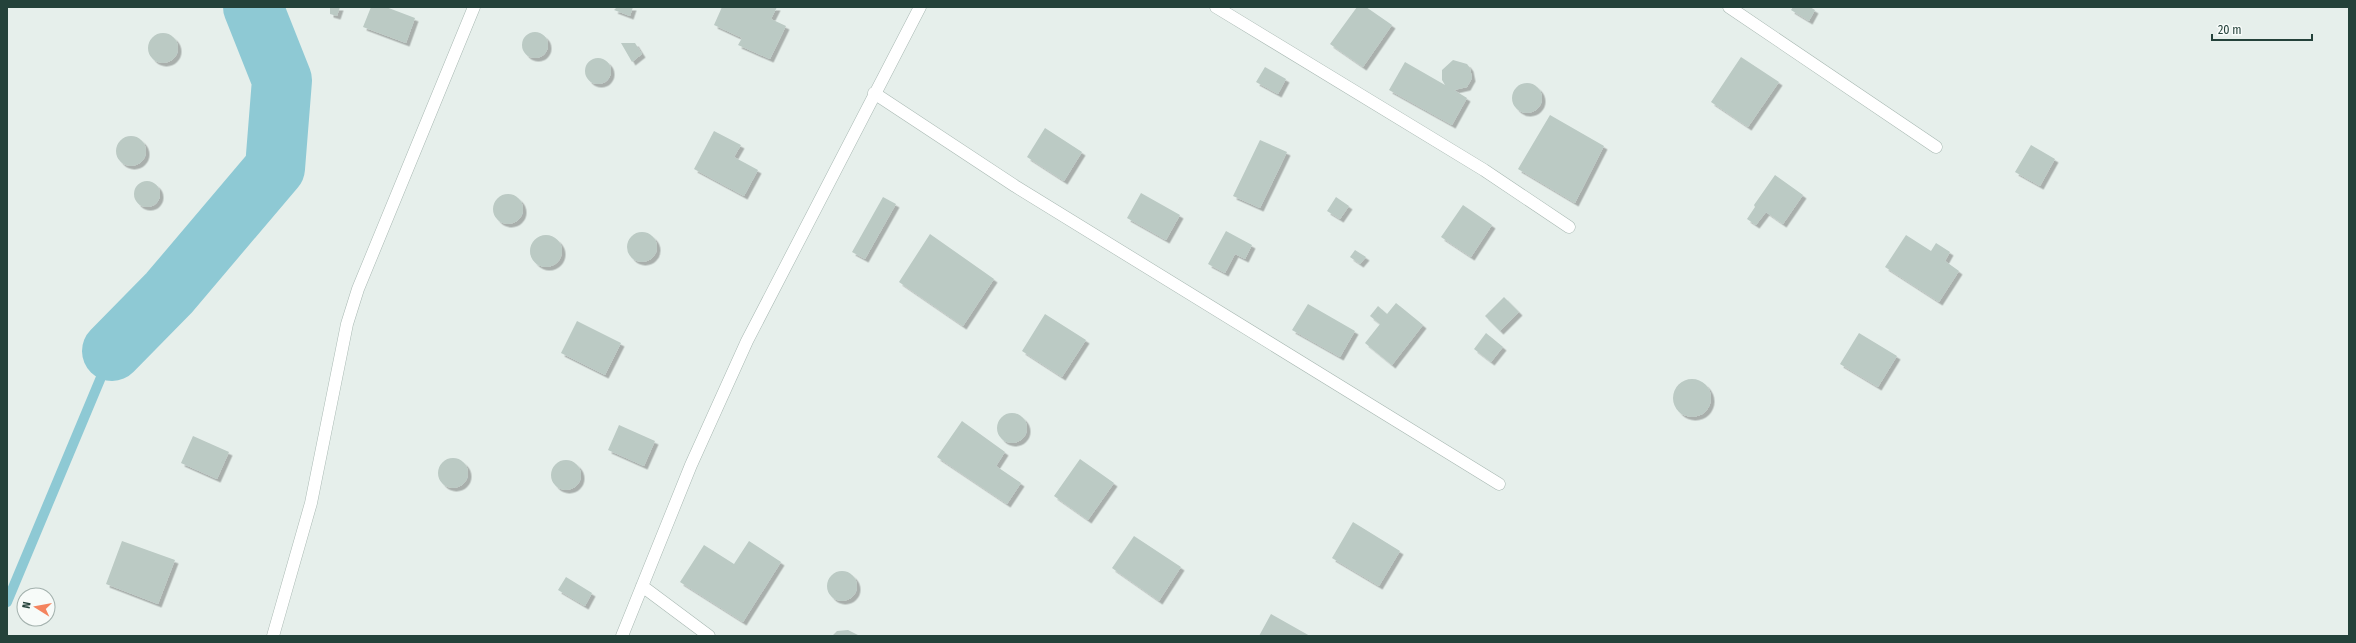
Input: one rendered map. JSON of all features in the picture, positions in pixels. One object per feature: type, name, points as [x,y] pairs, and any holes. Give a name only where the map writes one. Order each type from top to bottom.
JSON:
[{"type":"street","points":[[273,636],[311,504],[347,324],[358,289],[474,7]]},
{"type":"street","points":[[622,636],[691,465],[747,342],[874,93],[920,7]]},
{"type":"street","points":[[1216,7],[1484,170],[1569,227]]},
{"type":"street","points":[[1729,7],[1936,147]]},
{"type":"street","points":[[874,93],[1015,186],[1499,484]]},
{"type":"street","points":[[642,586],[709,636]]},
{"type":"building","points":[[330,7],[340,7],[337,16],[330,14]]},
{"type":"building","points":[[371,7],[386,7],[415,18],[406,43],[363,27]]},
{"type":"building","points":[[617,7],[633,7],[630,16],[614,10]]},
{"type":"building","points":[[722,7],[777,7],[771,19],[786,26],[770,59],[738,45],[742,38],[714,25]]},
{"type":"building","points":[[1357,7],[1366,7],[1392,25],[1363,67],[1330,44]]},
{"type":"building","points":[[1793,7],[1810,7],[1815,10],[1809,21],[1791,10]]},
{"type":"building","points":[[535,32],[544,36],[548,45],[544,54],[535,58],[526,54],[522,45],[526,36]]},
{"type":"building","points":[[163,33],[174,37],[178,48],[174,59],[163,63],[152,59],[148,48],[152,37]]},
{"type":"building","points":[[621,43],[635,43],[642,54],[632,62]]},
{"type":"building","points":[[1741,57],[1779,82],[1748,127],[1711,102]]},
{"type":"building","points":[[598,58],[607,62],[611,71],[607,80],[598,84],[589,80],[585,71],[589,62]]},
{"type":"building","points":[[1453,60],[1467,64],[1470,68],[1472,78],[1467,87],[1454,90],[1467,98],[1452,125],[1389,90],[1405,62],[1445,85],[1442,80],[1442,70]]},
{"type":"building","points":[[1265,67],[1286,79],[1278,94],[1256,82]]},
{"type":"building","points":[[1527,83],[1533,84],[1541,92],[1541,104],[1533,112],[1527,113],[1521,112],[1513,104],[1512,98],[1513,92],[1521,84]]},
{"type":"building","points":[[1550,115],[1604,146],[1575,203],[1518,169]]},
{"type":"building","points":[[1045,128],[1082,152],[1064,181],[1027,157]]},
{"type":"building","points":[[714,131],[741,145],[734,157],[758,170],[744,196],[694,169]]},
{"type":"building","points":[[131,136],[137,137],[145,145],[145,157],[137,165],[131,166],[125,165],[117,157],[116,151],[117,145],[125,137]]},
{"type":"building","points":[[1260,140],[1287,152],[1260,208],[1233,196]]},
{"type":"building","points":[[2031,145],[2055,159],[2040,186],[2015,172]]},
{"type":"building","points":[[1775,175],[1803,195],[1783,224],[1766,212],[1756,225],[1747,219],[1755,207],[1754,205]]},
{"type":"building","points":[[147,181],[156,185],[160,194],[156,203],[147,207],[138,203],[134,194],[138,185]]},
{"type":"building","points":[[1141,193],[1180,215],[1166,240],[1127,218]]},
{"type":"building","points":[[508,194],[514,195],[522,203],[522,215],[514,223],[508,224],[502,223],[494,215],[493,209],[494,203],[502,195]]},
{"type":"building","points":[[883,197],[896,204],[865,259],[852,252]]},
{"type":"building","points":[[1336,197],[1349,206],[1340,219],[1327,211]]},
{"type":"building","points":[[1463,205],[1492,225],[1471,257],[1441,237]]},
{"type":"building","points":[[1226,231],[1252,245],[1245,259],[1235,254],[1225,273],[1208,264]]},
{"type":"building","points":[[642,232],[648,233],[656,241],[656,253],[648,261],[642,262],[636,261],[628,253],[627,247],[628,241],[636,233]]},
{"type":"building","points":[[930,234],[994,279],[963,326],[899,282]]},
{"type":"building","points":[[543,235],[549,235],[559,242],[562,251],[561,257],[555,264],[549,267],[543,267],[533,260],[530,254],[530,248],[537,238]]},
{"type":"building","points":[[1906,235],[1931,251],[1936,243],[1950,252],[1945,261],[1959,271],[1939,302],[1885,267]]},
{"type":"building","points":[[1355,250],[1366,257],[1360,264],[1350,257]]},
{"type":"building","points":[[1504,297],[1519,312],[1500,331],[1485,316]]},
{"type":"building","points":[[1396,303],[1423,325],[1392,365],[1365,343],[1380,324],[1370,316],[1378,306],[1387,314]]},
{"type":"building","points":[[1308,304],[1355,331],[1340,357],[1292,330]]},
{"type":"building","points":[[1045,314],[1086,340],[1062,377],[1022,351]]},
{"type":"building","points":[[577,321],[621,343],[605,375],[561,353]]},
{"type":"building","points":[[1486,333],[1503,347],[1491,362],[1474,349]]},
{"type":"building","points":[[1859,333],[1897,356],[1878,387],[1840,364]]},
{"type":"building","points":[[1692,379],[1702,382],[1708,388],[1711,398],[1708,408],[1702,414],[1692,417],[1682,414],[1676,408],[1673,398],[1676,388],[1682,382]]},
{"type":"building","points":[[1012,413],[1018,414],[1026,422],[1026,434],[1018,442],[1012,443],[1006,442],[998,434],[997,428],[998,422],[1006,414]]},
{"type":"building","points":[[962,421],[1005,452],[996,466],[1021,483],[1007,504],[937,457]]},
{"type":"building","points":[[619,425],[655,441],[644,466],[608,450]]},
{"type":"building","points":[[193,436],[229,452],[217,479],[181,463]]},
{"type":"building","points":[[453,458],[459,459],[467,467],[467,479],[459,487],[453,488],[447,487],[439,479],[438,473],[439,467],[447,459]]},
{"type":"building","points":[[1080,459],[1114,483],[1088,520],[1054,496]]},
{"type":"building","points":[[566,460],[572,461],[580,469],[580,481],[572,489],[566,490],[560,489],[552,481],[551,475],[552,469],[560,461]]},
{"type":"building","points":[[1353,522],[1400,551],[1379,586],[1332,558]]},
{"type":"building","points":[[1134,536],[1181,567],[1159,601],[1112,568]]},
{"type":"building","points":[[122,541],[175,560],[158,604],[106,584]]},
{"type":"building","points":[[749,541],[781,562],[743,622],[680,582],[704,545],[734,564]]},
{"type":"building","points":[[842,571],[853,575],[857,586],[853,597],[842,601],[831,597],[827,586],[831,575]]},
{"type":"building","points":[[566,577],[592,593],[585,606],[558,590]]},
{"type":"building","points":[[1271,614],[1310,636],[1259,636]]},
{"type":"building","points":[[848,630],[860,636],[832,636],[837,631]]},
{"type":"waterway","points":[[112,351],[169,293],[275,168],[282,80],[253,7]]},
{"type":"waterway","points":[[7,602],[112,351]]}]
